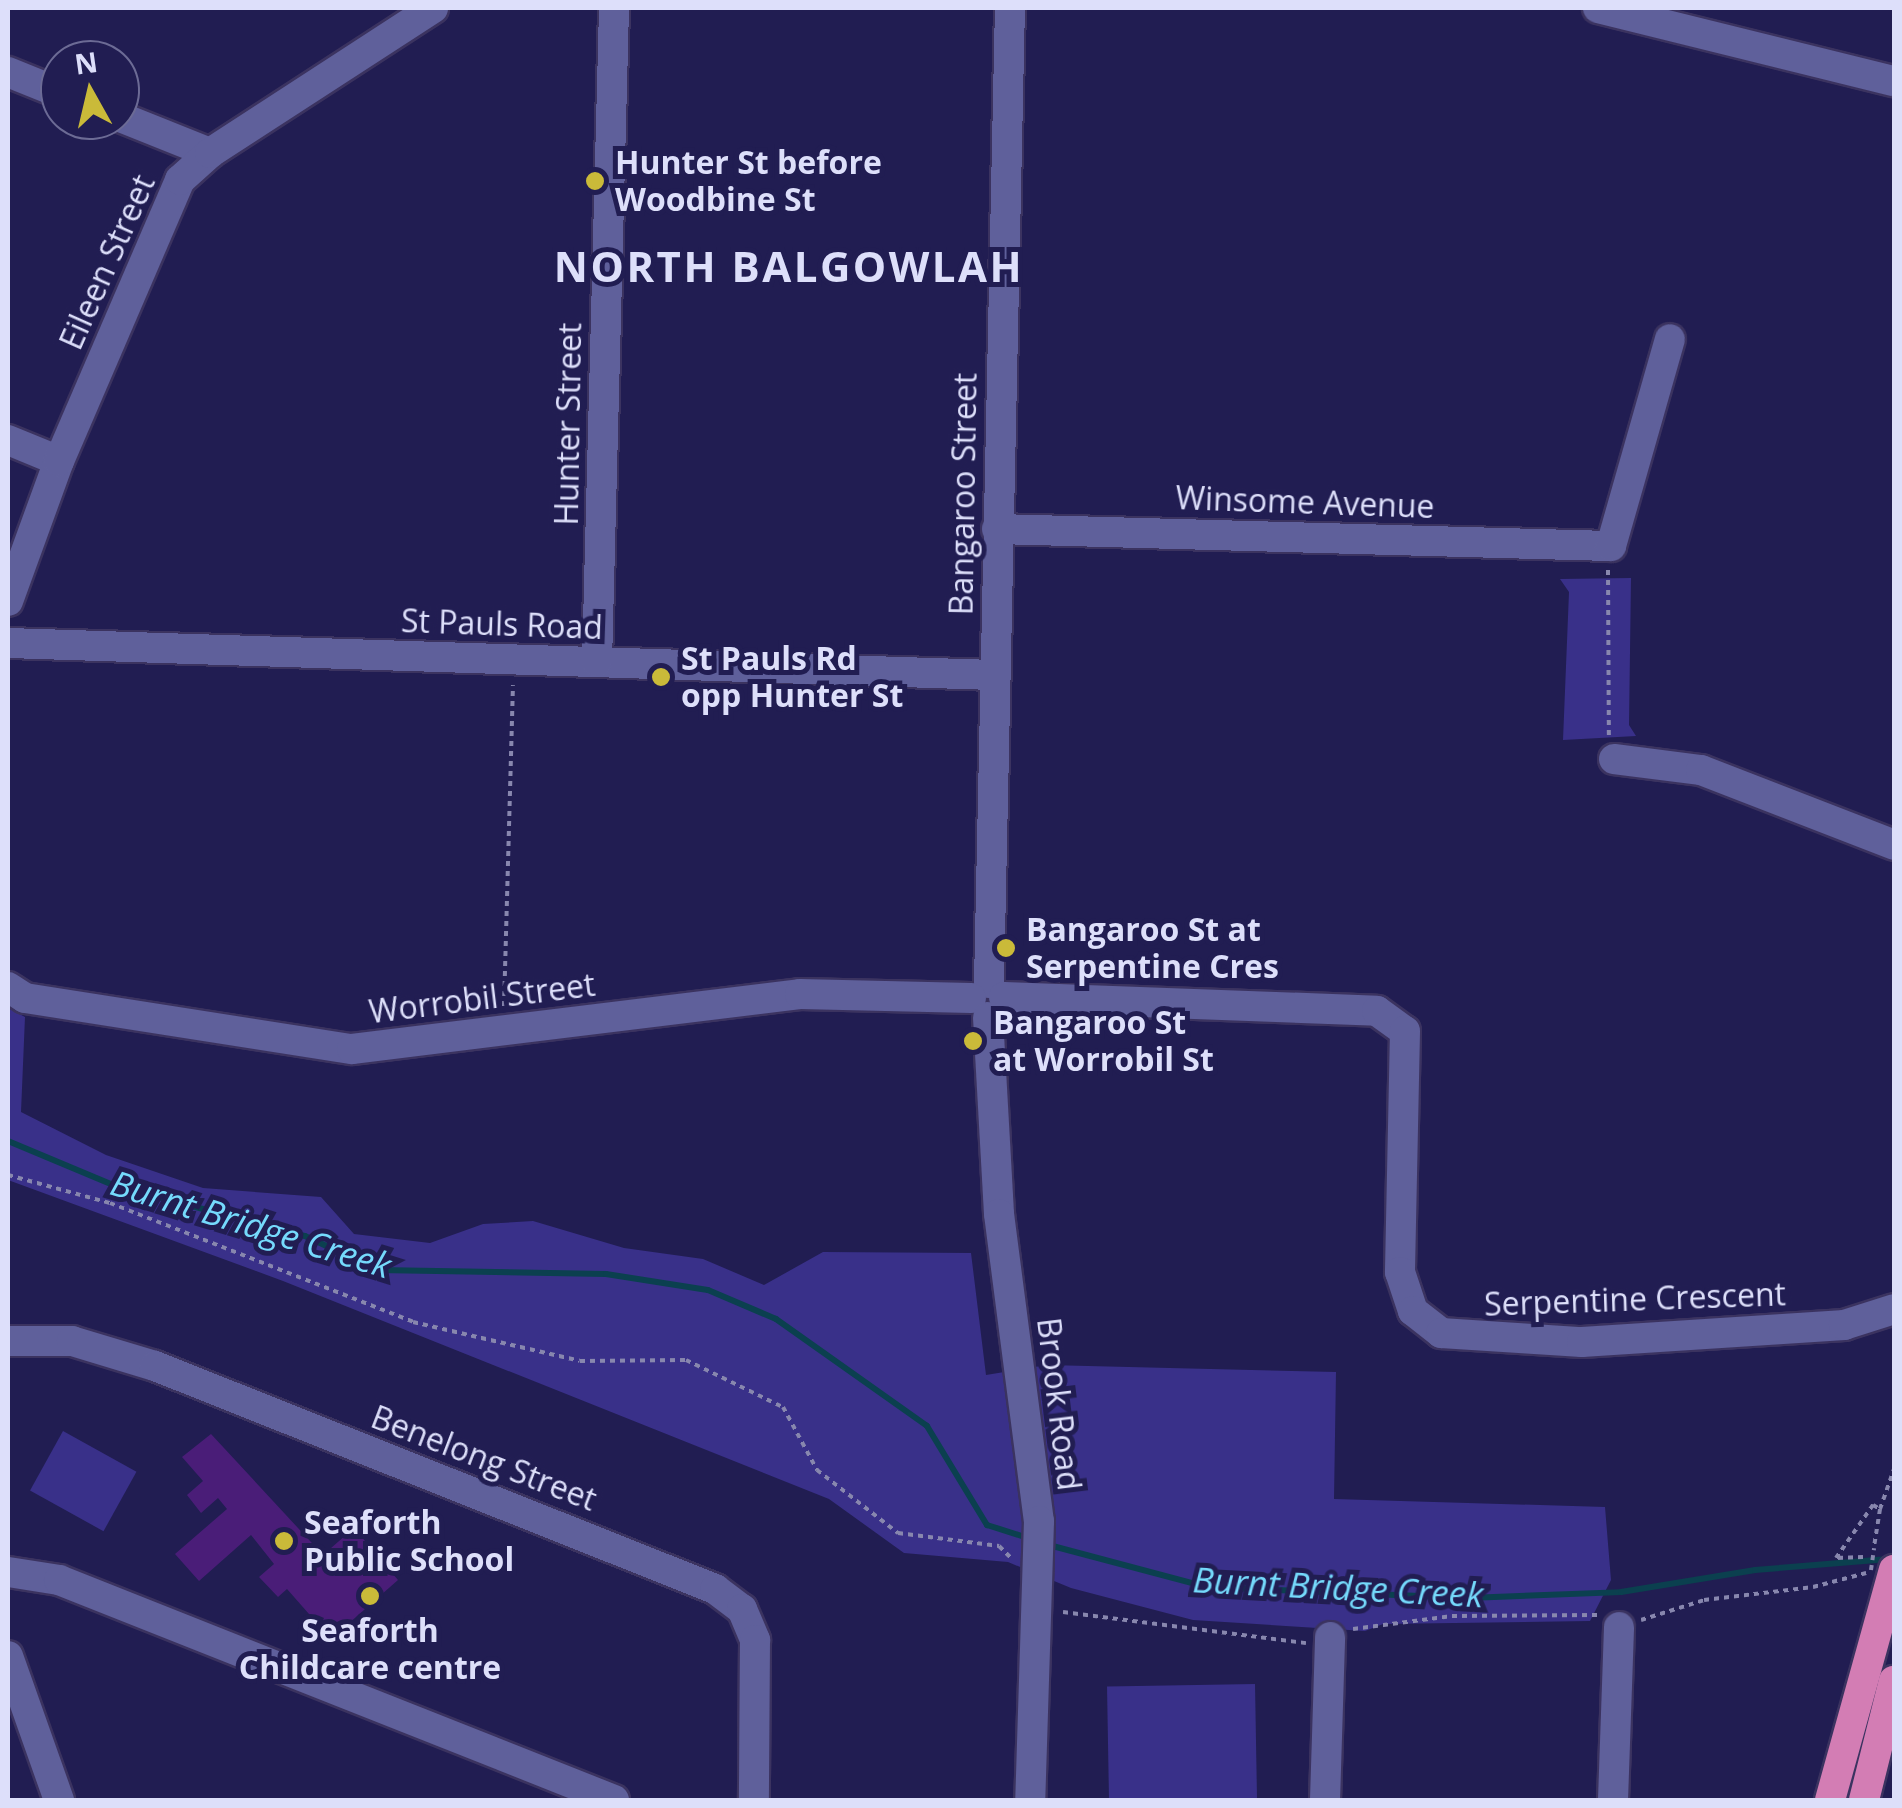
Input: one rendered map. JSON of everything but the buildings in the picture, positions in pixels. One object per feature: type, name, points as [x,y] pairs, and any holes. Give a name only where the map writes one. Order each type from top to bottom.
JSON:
[{"type":"highway","points":[[1830,1800],[1883,1565]]},
{"type":"highway","points":[[1864,1800],[1894,1682]]},
{"type":"street","name":"Eileen Street","points":[[8,600],[59,460],[171,196],[210,153],[433,8]]},
{"type":"street","name":"Hunter Street","points":[[597,662],[614,8]]},
{"type":"street","name":"Bangaroo Street","points":[[988,999],[1010,8]]},
{"type":"street","points":[[1598,8],[1659,15],[1894,81]]},
{"type":"street","points":[[8,72],[40,85]]},
{"type":"street","points":[[140,125],[210,153]]},
{"type":"street","points":[[1611,546],[1670,339]]},
{"type":"street","points":[[8,440],[59,460]]},
{"type":"street","name":"Winsome Avenue","points":[[997,528],[1611,546]]},
{"type":"street","name":"St Pauls Road","points":[[8,643],[993,675]]},
{"type":"street","points":[[1614,759],[1701,770],[1894,845]]},
{"type":"street","name":"Worrobil Street","points":[[8,988],[26,998],[352,1049],[800,994],[988,999]]},
{"type":"street","name":"Serpentine Crescent","points":[[988,999],[1377,1010],[1405,1031],[1400,1272],[1413,1311],[1440,1333],[1582,1342],[1844,1326],[1894,1309]]},
{"type":"street","name":"Brook Road","points":[[988,999],[999,1214],[1039,1521],[1030,1561],[1040,1610],[1030,1800]]},
{"type":"street","name":"Benelong Street","points":[[8,1342],[72,1341],[120,1354],[715,1589],[742,1609],[755,1640],[754,1800]]},
{"type":"street","points":[[8,1572],[59,1580],[614,1800]]},
{"type":"street","points":[[1613,1800],[1619,1627]]},
{"type":"street","points":[[1326,1800],[1330,1637]]},
{"type":"street","points":[[8,1656],[59,1800]]},
{"type":"path","points":[[1611,546],[1604,689],[1614,759]]},
{"type":"path","points":[[504,1030],[514,660]]},
{"type":"path","points":[[8,1175],[144,1215],[414,1322],[580,1361],[686,1360],[783,1406],[817,1470],[898,1533],[999,1546],[1030,1561]]},
{"type":"path","points":[[1040,1610],[1307,1644],[1377,1621],[1452,1616],[1606,1616],[1619,1627],[1704,1600],[1814,1587],[1883,1565],[1880,1509],[1894,1469]]},
{"type":"path","points":[[1862,1557],[1836,1558],[1873,1505],[1880,1509]]},
{"type":"shaded area","points":[[1631,578],[1629,725],[1636,736],[1563,740],[1569,592],[1560,579]]},
{"type":"shaded area","points":[[8,1008],[25,1017],[21,1112],[106,1155],[203,1188],[321,1197],[354,1234],[430,1243],[483,1224],[533,1221],[624,1248],[703,1259],[764,1285],[823,1252],[971,1253],[986,1375],[1047,1365],[1336,1372],[1334,1499],[1605,1507],[1611,1580],[1590,1621],[1383,1624],[1365,1631],[1193,1620],[1071,1588],[1008,1562],[904,1553],[829,1499],[283,1281],[8,1180]]},
{"type":"shaded area","points":[[63,1431],[136,1472],[104,1531],[30,1490]]},
{"type":"shaded area","points":[[1255,1684],[1257,1800],[1109,1800],[1107,1687]]},
{"type":"waterway","name":"Burnt Bridge Creek","points":[[8,1141],[113,1185],[305,1236],[378,1270],[606,1274],[708,1290],[776,1319],[927,1426],[987,1525],[1028,1538]]},
{"type":"waterway","name":"Burnt Bridge Creek","points":[[1045,1544],[1207,1587],[1468,1598],[1621,1592],[1755,1570],[1889,1559]]},
{"type":"place","name":"Hunter St before Woodbine St","points":[[595,181]]},
{"type":"place","name":"St Pauls Rd opp Hunter St","points":[[661,677]]},
{"type":"place","name":"Bangaroo St at Serpentine Cres","points":[[1006,948]]},
{"type":"place","name":"Bangaroo St at Worrobil St","points":[[973,1041]]},
{"type":"place","name":"Seaforth Public School","points":[[284,1541]]},
{"type":"place","name":"Seaforth Childcare centre","points":[[370,1596]]},
{"type":"district","name":"NORTH BALGOWLAH","points":[[789,266]]}]
